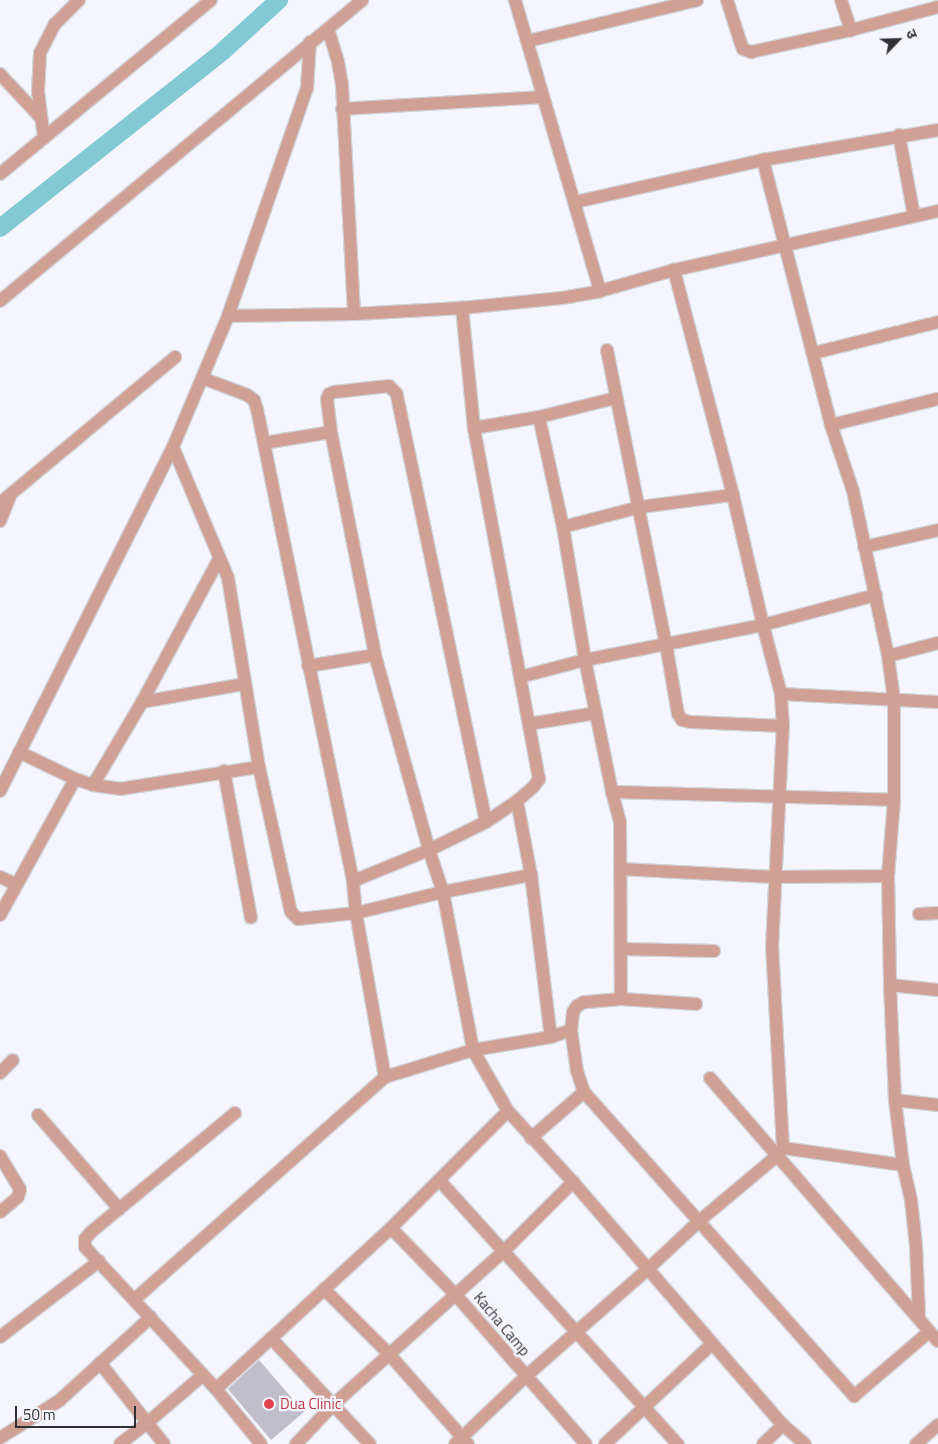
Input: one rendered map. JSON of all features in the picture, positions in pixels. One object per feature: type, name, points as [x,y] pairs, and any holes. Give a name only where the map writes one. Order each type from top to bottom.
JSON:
[{"type":"street","points":[[44,138],[37,74],[40,53],[55,24],[79,0]]},
{"type":"street","points":[[0,174],[211,0]]},
{"type":"street","points":[[0,301],[362,0]]},
{"type":"street","points":[[515,0],[600,290]]},
{"type":"street","points":[[528,41],[697,0]]},
{"type":"street","points":[[727,0],[741,44],[747,52],[851,30],[938,7]]},
{"type":"street","points":[[841,0],[851,30]]},
{"type":"street","points":[[328,29],[338,62],[354,314]]},
{"type":"street","points":[[0,791],[173,447],[228,316],[306,88],[310,42]]},
{"type":"street","points":[[0,74],[41,118]]},
{"type":"street","points":[[342,109],[542,96]]},
{"type":"street","points":[[575,202],[763,160],[898,135],[938,130]]},
{"type":"street","points":[[898,135],[914,216]]},
{"type":"street","points":[[763,160],[831,425],[853,491],[876,595],[894,699],[894,800],[888,876],[890,985],[895,1100],[903,1165],[911,1200],[916,1245],[919,1317]]},
{"type":"street","points":[[228,316],[354,314],[462,308],[562,298],[674,270],[938,211]]},
{"type":"street","points":[[674,270],[733,495],[781,694],[783,726],[772,948],[780,1152]]},
{"type":"street","points":[[353,881],[429,850],[486,822],[517,801],[539,779],[474,428],[462,308]]},
{"type":"street","points":[[814,353],[938,322]]},
{"type":"street","points":[[607,350],[640,507],[678,714],[682,720],[691,722],[783,726]]},
{"type":"street","points":[[0,521],[5,500],[175,357]]},
{"type":"street","points":[[202,378],[247,395],[254,400],[353,881],[356,913],[385,1077]]},
{"type":"street","points":[[486,822],[396,393],[389,386],[329,394],[327,399],[331,432],[374,655],[429,850],[443,892],[473,1050],[508,1111],[573,1182],[783,1424],[805,1444]]},
{"type":"street","points":[[474,428],[539,417],[616,398]]},
{"type":"street","points":[[831,425],[938,399]]},
{"type":"street","points":[[539,417],[563,527],[585,660],[622,834],[620,869],[622,999]]},
{"type":"street","points":[[264,444],[331,432]]},
{"type":"street","points":[[173,447],[228,578],[259,767],[291,912],[298,919],[356,913],[443,892],[531,875]]},
{"type":"street","points":[[563,527],[640,507],[733,495]]},
{"type":"street","points":[[864,547],[938,530]]},
{"type":"street","points":[[94,785],[142,702],[220,559]]},
{"type":"street","points":[[520,678],[585,660],[763,625],[876,595]]},
{"type":"street","points":[[888,656],[938,643]]},
{"type":"street","points":[[308,666],[374,655]]},
{"type":"street","points":[[142,702],[244,684]]},
{"type":"street","points":[[781,694],[938,702]]},
{"type":"street","points":[[529,724],[596,713]]},
{"type":"street","points":[[19,752],[75,779],[94,785],[120,789],[224,771],[259,767]]},
{"type":"street","points":[[224,771],[252,918]]},
{"type":"street","points":[[0,915],[75,779]]},
{"type":"street","points":[[612,792],[894,800]]},
{"type":"street","points":[[517,801],[531,875],[550,1037]]},
{"type":"street","points":[[620,869],[774,878],[888,876]]},
{"type":"street","points":[[0,877],[16,884]]},
{"type":"street","points":[[919,914],[938,914]]},
{"type":"street","points":[[621,948],[714,950]]},
{"type":"street","points":[[890,985],[938,990]]},
{"type":"street","points":[[696,1004],[622,999],[584,1002],[573,1012],[571,1030],[577,1071],[584,1092],[854,1396],[934,1336],[780,1152],[710,1078]]},
{"type":"street","points":[[135,1299],[385,1077],[473,1050],[550,1037],[571,1030]]},
{"type":"street","points":[[0,1073],[13,1060]]},
{"type":"street","points":[[532,1138],[584,1092]]},
{"type":"street","points":[[895,1100],[938,1105]]},
{"type":"street","points":[[216,1389],[391,1228],[508,1111]]},
{"type":"street","points":[[235,1113],[85,1239],[85,1247],[216,1389],[261,1444]]},
{"type":"street","points":[[38,1115],[119,1209]]},
{"type":"street","points":[[324,1289],[389,1354],[462,1442],[526,1377],[698,1222],[780,1152],[903,1165]]},
{"type":"street","points":[[0,1156],[20,1188],[18,1197],[0,1212]]},
{"type":"street","points":[[440,1181],[678,1444]]},
{"type":"street","points":[[296,1444],[334,1404],[504,1252],[573,1182]]},
{"type":"street","name":"Kacha Camp","points":[[391,1228],[455,1294],[586,1444]]},
{"type":"street","points":[[0,1337],[99,1261]]},
{"type":"street","points":[[0,1438],[60,1400],[151,1317]]},
{"type":"street","points":[[271,1338],[370,1444]]},
{"type":"street","points":[[605,1444],[712,1344]]},
{"type":"street","points":[[100,1363],[164,1444]]},
{"type":"street","points":[[120,1444],[203,1375]]},
{"type":"street","points":[[763,1444],[783,1424]]},
{"type":"street","points":[[916,1444],[938,1425]]},
{"type":"building","points":[[259,1360],[304,1412],[271,1440],[228,1389]]},
{"type":"waterway","points":[[0,228],[223,51],[279,0]]},
{"type":"place","name":"Dua Clinic","points":[[269,1404]]}]
